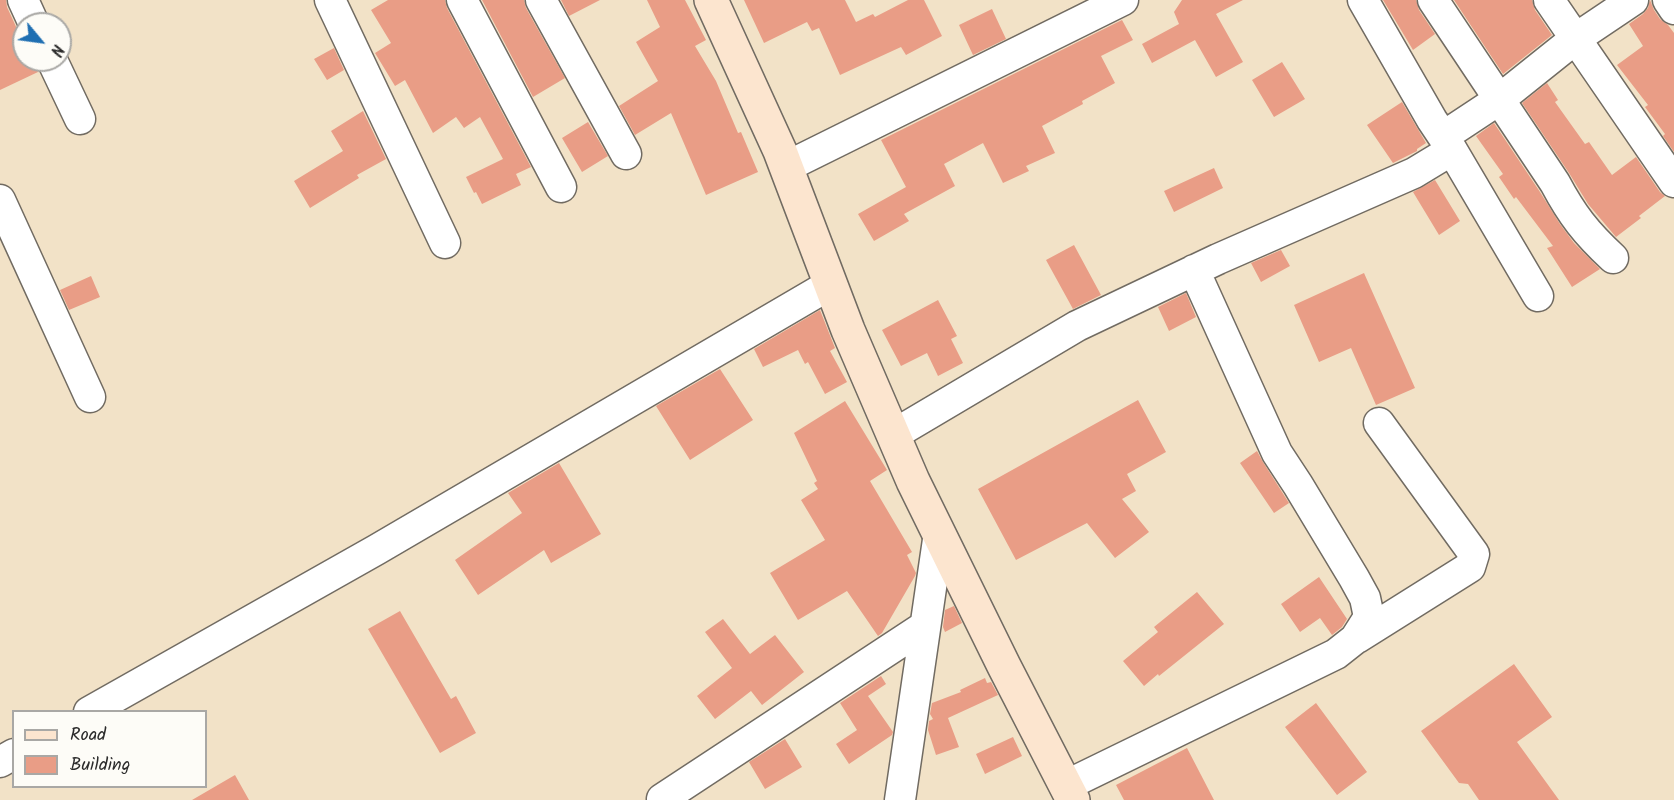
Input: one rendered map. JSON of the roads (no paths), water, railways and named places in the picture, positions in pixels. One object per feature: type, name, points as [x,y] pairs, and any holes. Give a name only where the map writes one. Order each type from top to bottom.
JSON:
[{"type":"main road","points":[[711,0],[786,167],[848,330],[913,481],[1069,793]]},
{"type":"street","points":[[330,0],[445,243]]},
{"type":"street","points":[[462,0],[561,188]]},
{"type":"street","points":[[541,0],[626,154]]},
{"type":"street","points":[[786,167],[1123,0]]},
{"type":"street","points":[[1363,0],[1538,296]]},
{"type":"street","points":[[1433,0],[1555,183],[1569,209],[1591,238],[1613,258]]},
{"type":"street","points":[[1549,0],[1674,182]]},
{"type":"street","points":[[893,435],[1077,326],[1194,270],[1414,173],[1500,99],[1575,39],[1633,0]]},
{"type":"street","points":[[1668,0],[1674,9]]},
{"type":"street","points":[[58,72],[80,119]]},
{"type":"street","points":[[0,200],[90,397]]},
{"type":"street","points":[[1194,270],[1277,453],[1365,598],[1369,617],[1355,639]]},
{"type":"street","points":[[91,710],[376,550],[831,284]]},
{"type":"street","points":[[1069,793],[1336,654],[1355,639],[1470,567],[1474,554],[1379,423]]},
{"type":"street","points":[[898,798],[939,533]]},
{"type":"street","points":[[662,799],[925,626]]}]
